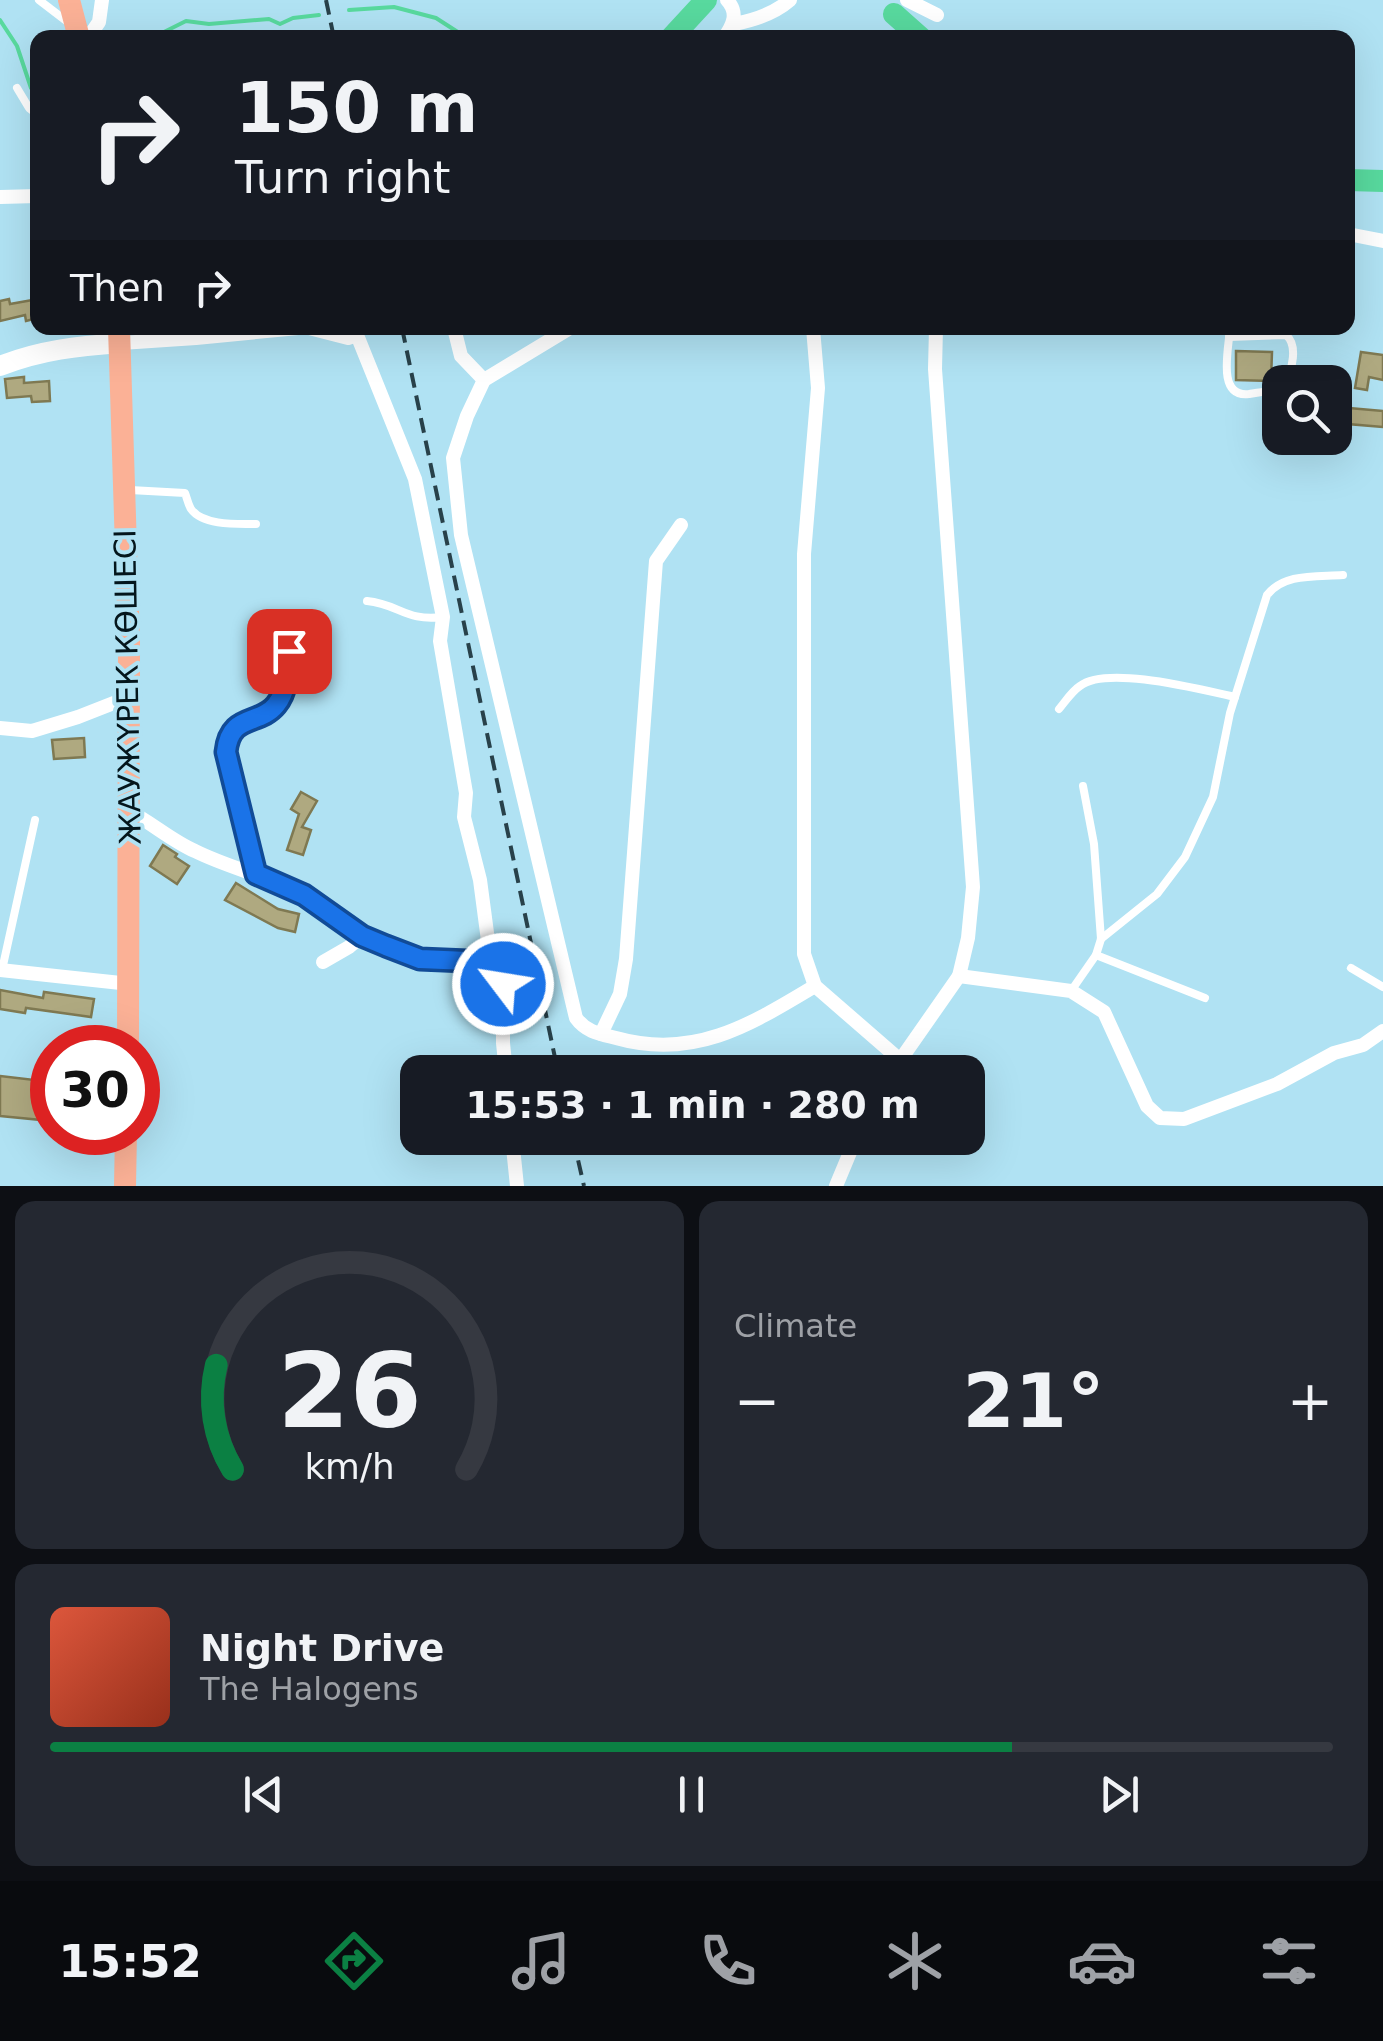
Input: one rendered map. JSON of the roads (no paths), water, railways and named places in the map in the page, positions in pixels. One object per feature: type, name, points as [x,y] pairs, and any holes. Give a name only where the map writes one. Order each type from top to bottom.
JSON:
[{"type":"main road","points":[[68,0],[79,30]]},
{"type":"main road","points":[[0,366],[24,356],[120,335]]},
{"type":"main road","name":"ЖАУЖҮРЕК КӨШЕСІ","points":[[120,335],[129,697],[129,1025]]},
{"type":"main road","points":[[125,1186],[126,1155]]},
{"type":"street","points":[[87,30],[100,22],[102,0]]},
{"type":"street","points":[[728,0],[734,14],[730,30]]},
{"type":"street","points":[[734,24],[779,10],[790,0]]},
{"type":"street","points":[[908,0],[937,14]]},
{"type":"street","points":[[0,197],[30,196]]},
{"type":"street","points":[[1355,235],[1383,241]]},
{"type":"street","points":[[120,335],[227,335]]},
{"type":"street","points":[[360,335],[415,479],[442,618],[440,641],[466,793],[464,817],[480,880],[491,962],[503,984],[504,1055]]},
{"type":"street","points":[[456,335],[461,356],[484,380]]},
{"type":"street","points":[[558,335],[484,380],[453,458],[461,535],[576,1018],[584,1028],[640,1045],[689,1044],[717,1038],[758,1020],[814,986]]},
{"type":"street","points":[[813,335],[818,388],[804,554],[804,954],[814,986],[884,1055]]},
{"type":"street","points":[[903,1055],[959,976],[974,887],[935,369],[936,335]]},
{"type":"street","points":[[600,1034],[620,994],[626,958],[656,561],[681,525]]},
{"type":"street","points":[[0,728],[32,731],[129,697]]},
{"type":"street","points":[[130,811],[193,851],[304,895],[362,936],[420,959],[491,962]]},
{"type":"street","points":[[322,962],[362,936]]},
{"type":"street","points":[[1,970],[130,984]]},
{"type":"street","points":[[959,976],[1071,991],[1104,1012],[1146,1106],[1160,1118],[1184,1119],[1277,1084],[1334,1053],[1364,1045],[1383,1031]]},
{"type":"street","points":[[514,1155],[518,1186]]},
{"type":"street","points":[[836,1186],[849,1155]]},
{"type":"lane","points":[[39,0],[76,30]]},
{"type":"lane","points":[[17,88],[30,109]]},
{"type":"lane","points":[[1230,335],[1226,380],[1240,395],[1262,392]]},
{"type":"lane","points":[[1286,335],[1294,345],[1290,365]]},
{"type":"lane","points":[[125,490],[185,492],[192,510],[203,518],[227,524],[256,524]]},
{"type":"lane","points":[[1101,939],[1157,894],[1185,857],[1213,797],[1224,736],[1266,595],[1274,585],[1292,578],[1343,575]]},
{"type":"lane","points":[[367,601],[381,602],[424,620],[442,618]]},
{"type":"lane","points":[[256,874],[226,752],[227,739],[235,728],[271,711],[279,702],[287,682],[289,651]]},
{"type":"lane","points":[[1059,710],[1080,686],[1104,679],[1160,681],[1235,698]]},
{"type":"lane","points":[[1071,991],[1096,955],[1101,939],[1094,844],[1082,786]]},
{"type":"lane","points":[[1,970],[35,820]]},
{"type":"lane","points":[[1096,955],[1204,998]]},
{"type":"lane","points":[[1351,968],[1383,987]]},
{"type":"waterway","points":[[678,30],[706,0]]},
{"type":"waterway","points":[[349,10],[394,7],[436,18],[455,30]]},
{"type":"waterway","points":[[894,14],[912,30]]},
{"type":"waterway","points":[[168,30],[186,21],[209,24],[269,19],[280,24],[319,15]]},
{"type":"waterway","points":[[0,20],[17,46],[30,85]]},
{"type":"waterway","points":[[1355,180],[1383,181]]},
{"type":"railway","points":[[326,0],[332,30]]},
{"type":"railway","points":[[403,335],[554,1055]]},
{"type":"railway","points":[[577,1155],[584,1186]]}]
